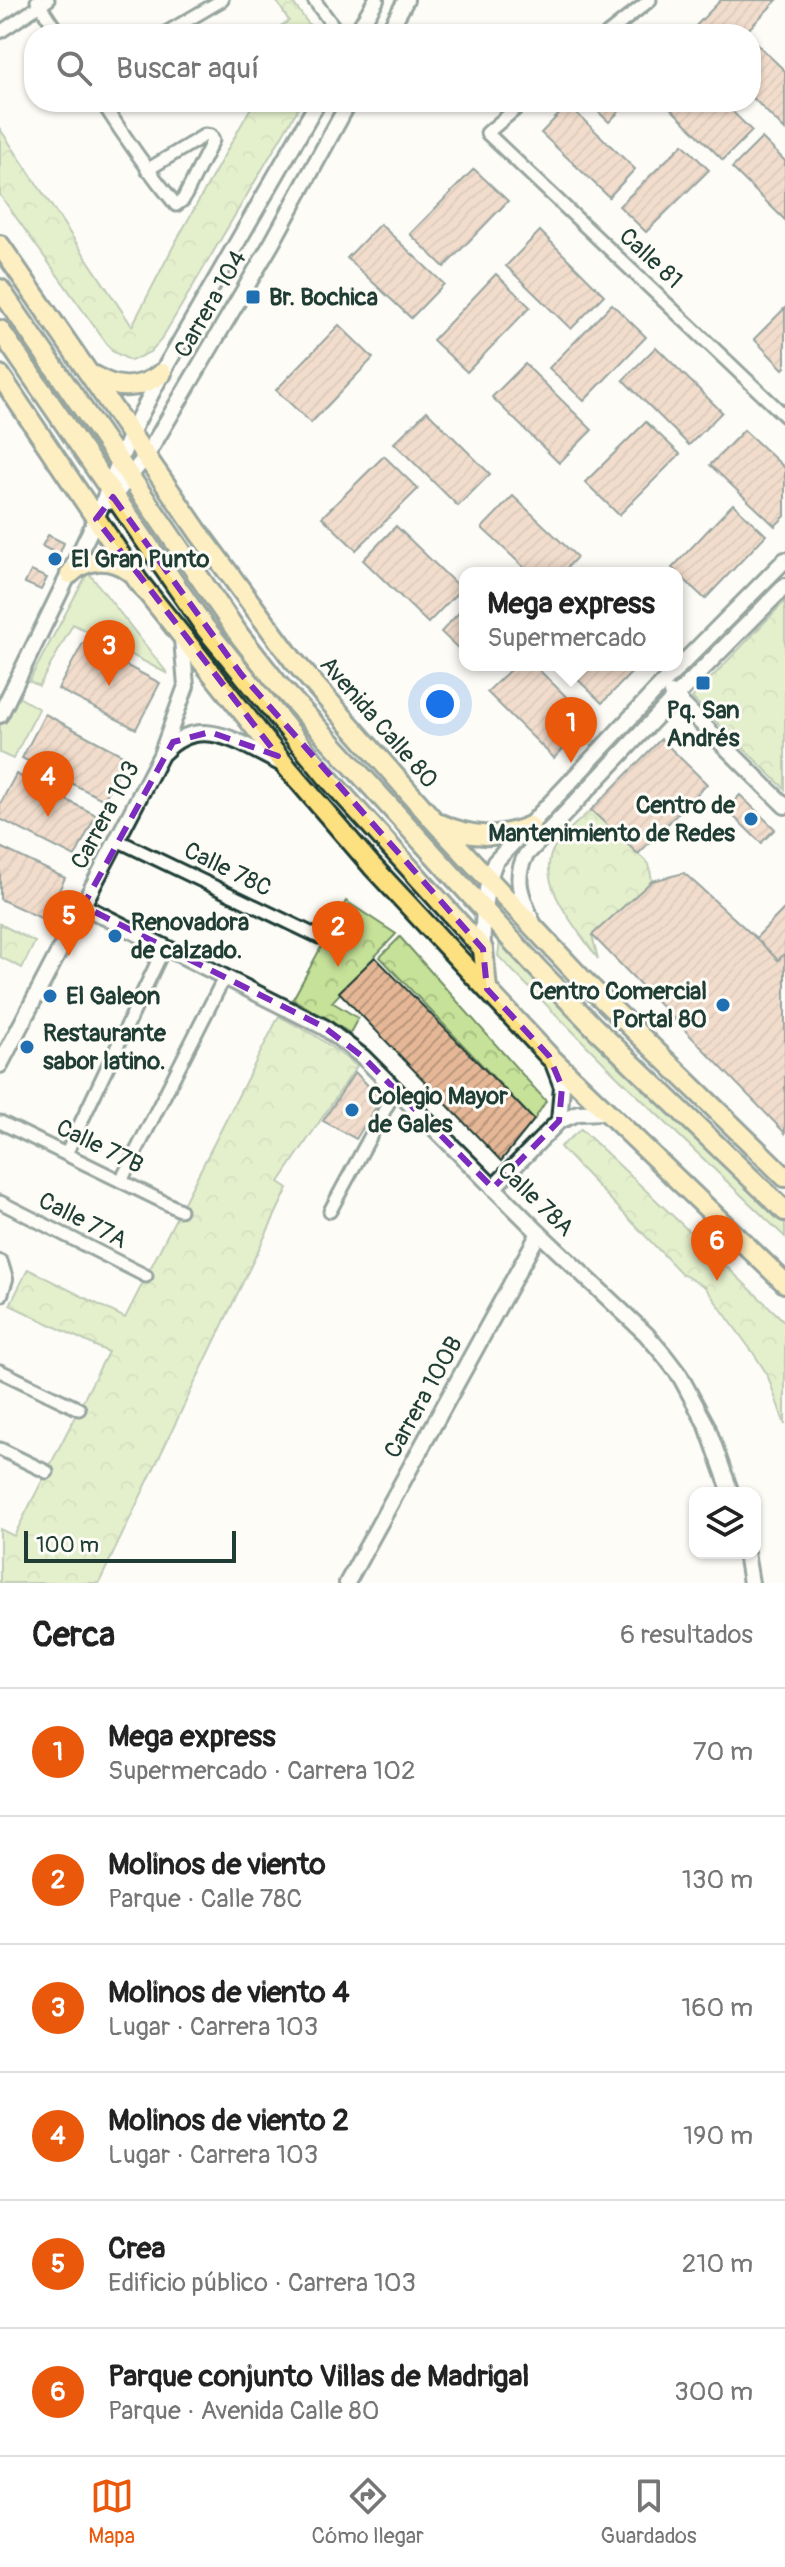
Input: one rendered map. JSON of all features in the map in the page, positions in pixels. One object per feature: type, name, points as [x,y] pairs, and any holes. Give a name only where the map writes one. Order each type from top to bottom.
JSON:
[{"type":"highway","name":"Avenida Calle 80","points":[[0,245],[199,533],[293,660],[435,822],[537,931],[643,1041],[785,1177]]},
{"type":"highway","name":"Avenida Calle 80","points":[[0,289],[240,636],[277,683],[594,1027],[785,1211]]},
{"type":"highway","points":[[0,330],[206,629],[250,686],[328,778],[483,949],[487,989]]},
{"type":"highway","points":[[86,369],[98,379],[127,387],[142,385],[162,373]]},
{"type":"highway","points":[[0,375],[138,581],[285,765],[372,866],[549,1056],[785,1283]]},
{"type":"highway","points":[[70,574],[81,565],[102,561],[123,566],[138,581]]},
{"type":"highway","points":[[435,822],[453,830],[485,836],[501,835],[530,826]]},
{"type":"street","points":[[181,24],[222,0]]},
{"type":"street","points":[[314,0],[332,24]]},
{"type":"street","points":[[362,24],[376,0]]},
{"type":"street","points":[[393,24],[406,0]]},
{"type":"street","points":[[620,24],[650,0]]},
{"type":"street","points":[[0,32],[42,2],[54,24]]},
{"type":"street","points":[[109,112],[147,170],[176,205],[183,200],[213,140],[205,135],[147,170]]},
{"type":"street","name":"Carrera 104","points":[[0,715],[96,519],[125,469],[131,433],[162,373],[312,112]]},
{"type":"street","name":"Carrera 104","points":[[125,469],[147,455],[272,243],[344,112]]},
{"type":"street","name":"Calle 81","points":[[512,112],[487,133],[785,416]]},
{"type":"street","points":[[683,663],[785,560]]},
{"type":"street","points":[[537,931],[522,898],[518,879],[526,855],[785,586]]},
{"type":"street","name":"Carrera 103","points":[[2,1056],[161,755],[186,686],[182,639]]},
{"type":"street","points":[[483,949],[484,911],[495,862],[675,671]]},
{"type":"street","points":[[662,684],[785,806]]},
{"type":"street","name":"Carrera 103","points":[[161,755],[173,742],[187,735],[210,732],[285,765]]},
{"type":"street","name":"Calle 78C","points":[[117,840],[319,937]]},
{"type":"street","name":"Calle 78A","points":[[83,906],[324,1027],[351,1046],[539,1233],[646,1334],[672,1366],[707,1426],[730,1487]]},
{"type":"street","points":[[66,1154],[165,946]]},
{"type":"street","points":[[121,1181],[225,976]]},
{"type":"street","points":[[549,1056],[562,1087],[559,1121]]},
{"type":"street","points":[[330,1211],[396,1089]]},
{"type":"street","points":[[493,1188],[559,1121],[578,1113],[606,1112]]},
{"type":"street","name":"Calle 77B","points":[[0,1122],[180,1210]]},
{"type":"street","name":"Calle 77A","points":[[0,1202],[146,1276]]},
{"type":"street","name":"Carrera 100B","points":[[347,1583],[539,1233]]},
{"type":"street","points":[[0,1263],[5,1279],[0,1294]]},
{"type":"street","points":[[0,1371],[79,1409]]},
{"type":"street","points":[[0,1449],[47,1472]]},
{"type":"street","points":[[747,1559],[751,1583]]},
{"type":"highlighted area","points":[[113,497],[241,674],[483,949],[487,989],[549,1056],[562,1087],[559,1121],[493,1188],[363,1057],[324,1027],[83,906],[173,742],[210,732],[278,756],[96,519]]},
{"type":"green space","points":[[276,0],[291,0],[309,24],[284,24],[289,21]]},
{"type":"green space","points":[[248,112],[296,112],[161,340],[150,352],[131,361],[112,351],[0,195],[0,129],[132,326]]},
{"type":"green space","points":[[88,572],[168,674],[73,624],[39,686],[29,681]]},
{"type":"green space","points":[[785,601],[785,789],[692,698]]},
{"type":"green space","points":[[15,695],[39,709],[13,759],[0,753],[0,724]]},
{"type":"green space","points":[[591,810],[649,864],[652,881],[592,935],[598,959],[555,894],[549,865],[559,840]]},
{"type":"green space","points":[[346,901],[396,934],[332,1002],[358,1018],[350,1033],[293,999]]},
{"type":"green space","points":[[0,924],[35,942],[22,968],[0,957]]},
{"type":"green space","points":[[400,937],[546,1101],[534,1120],[380,957]]},
{"type":"green space","points":[[500,941],[619,1063],[785,1223],[785,1237],[615,1074],[498,956]]},
{"type":"green space","points":[[279,1016],[316,1036],[357,1066],[279,1182],[288,1188],[99,1583],[0,1583],[0,1529],[14,1536],[108,1352],[10,1305],[28,1269],[125,1318]]},
{"type":"green space","points":[[581,1129],[785,1322],[785,1425],[767,1374],[705,1287],[682,1274],[560,1147]]},
{"type":"building","points":[[721,0],[777,0],[754,24],[698,24]]},
{"type":"building","points":[[761,48],[785,71],[785,130],[761,106]]},
{"type":"building","points":[[561,112],[575,112],[635,169],[609,197],[541,133]]},
{"type":"building","points":[[598,112],[618,112],[609,122]]},
{"type":"building","points":[[674,112],[733,112],[752,131],[723,160]]},
{"type":"building","points":[[762,138],[785,161],[785,220],[732,168]]},
{"type":"building","points":[[683,144],[709,170],[646,232],[619,206]]},
{"type":"building","points":[[474,169],[508,201],[444,267],[410,234]]},
{"type":"building","points":[[380,224],[444,284],[411,318],[347,258]]},
{"type":"building","points":[[540,231],[604,295],[571,329],[506,266]]},
{"type":"building","points":[[496,274],[530,307],[467,372],[433,340]]},
{"type":"building","points":[[612,304],[646,337],[584,401],[549,368]]},
{"type":"building","points":[[785,308],[785,367],[783,369],[754,339]]},
{"type":"building","points":[[339,325],[373,358],[311,423],[276,390]]},
{"type":"building","points":[[656,347],[722,412],[689,445],[623,380]]},
{"type":"building","points":[[525,364],[592,430],[559,463],[492,397]]},
{"type":"building","points":[[427,411],[490,474],[458,506],[394,443]]},
{"type":"building","points":[[646,422],[680,454],[619,515],[585,482]]},
{"type":"building","points":[[744,430],[785,468],[785,516],[775,526],[710,465]]},
{"type":"building","points":[[384,456],[418,489],[356,550],[322,517]]},
{"type":"building","points":[[513,496],[577,557],[568,567],[524,567],[482,528]]},
{"type":"building","points":[[733,504],[766,535],[705,599],[683,578],[683,567],[673,567]]},
{"type":"building","points":[[396,526],[459,587],[459,591],[428,623],[363,560]]},
{"type":"building","points":[[48,535],[64,543],[59,555],[42,546]]},
{"type":"building","points":[[31,571],[47,578],[41,590],[25,583]]},
{"type":"building","points":[[459,612],[459,649],[441,632]]},
{"type":"building","points":[[83,643],[160,683],[136,729],[58,689]]},
{"type":"building","points":[[509,671],[540,671],[591,721],[554,758],[487,692]]},
{"type":"building","points":[[571,671],[633,671],[602,703]]},
{"type":"building","points":[[45,714],[126,757],[104,800],[22,758]]},
{"type":"building","points":[[661,739],[707,784],[638,854],[591,810]]},
{"type":"building","points":[[16,774],[96,815],[75,857],[0,819],[0,804]]},
{"type":"building","name":"Centro de Mantenimiento de Redes","points":[[740,795],[775,829],[761,843],[726,809]]},
{"type":"building","points":[[0,847],[65,878],[45,920],[0,899]]},
{"type":"building","name":"Centro Comercial Portal 80","points":[[684,873],[756,938],[785,908],[785,1133],[592,935],[652,881]]},
{"type":"building","points":[[785,908],[785,953],[778,960],[756,938]]},
{"type":"building","points":[[375,957],[534,1120],[501,1161],[339,992]]},
{"type":"building","name":"Colegio Mayor de Gales","points":[[355,1072],[381,1099],[356,1139],[323,1121]]},
{"type":"place","name":"Br. Bochica","points":[[253,297]]},
{"type":"place","name":"El Gran Punto","points":[[55,559]]},
{"type":"place","name":"Pq. San Andrés","points":[[703,683]]},
{"type":"place","name":"Molinos de viento 4","points":[[109,686]]},
{"type":"place","name":"Mega express","points":[[571,763]]},
{"type":"place","name":"Molinos de viento 2","points":[[48,817]]},
{"type":"place","name":"Centro de Mantenimiento de Redes","points":[[751,819]]},
{"type":"place","name":"Renovadora de calzado.","points":[[115,936]]},
{"type":"place","name":"Crea","points":[[69,956]]},
{"type":"place","name":"Molinos de viento","points":[[338,967]]},
{"type":"place","name":"El Galeon","points":[[50,996]]},
{"type":"place","name":"Centro Comercial Portal 80","points":[[723,1005]]},
{"type":"place","name":"Restaurante sabor latino.","points":[[27,1047]]},
{"type":"place","name":"Colegio Mayor de Gales","points":[[352,1110]]},
{"type":"place","name":"Parque conjunto Villas de Madrigal","points":[[717,1281]]}]
